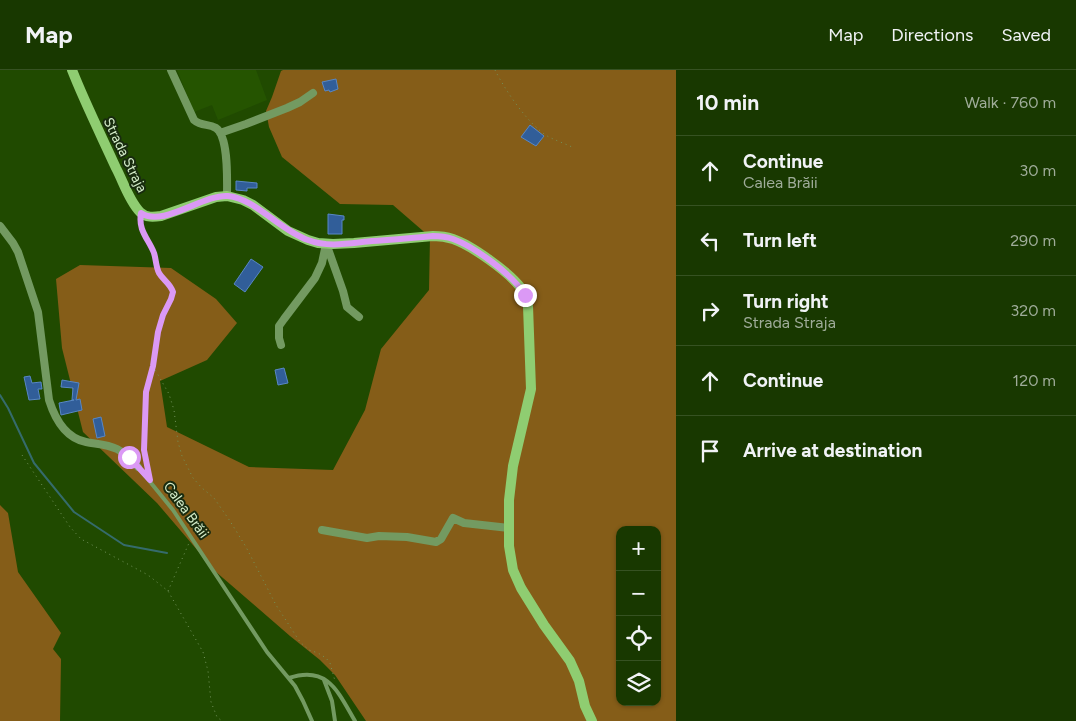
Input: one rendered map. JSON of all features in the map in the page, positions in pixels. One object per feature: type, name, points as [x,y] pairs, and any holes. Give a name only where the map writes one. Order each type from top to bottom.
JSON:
[{"type":"main road","name":"Strada Straja","points":[[72,70],[90,114],[128,194],[141,213],[148,216],[161,216],[210,199],[227,196]]},
{"type":"main road","points":[[227,196],[236,197],[253,205],[297,236],[326,244],[433,236],[453,239],[486,258],[520,287],[525,295],[528,306],[531,389],[513,466],[509,500],[509,546],[513,570],[544,625],[575,670],[585,706],[592,721]]},
{"type":"street","points":[[171,70],[194,120],[200,125],[215,127],[220,133],[227,163],[227,196]]},
{"type":"street","points":[[220,133],[288,108],[313,93]]},
{"type":"street","name":"Calea Brăii","points":[[0,226],[18,252],[38,312],[49,400],[52,412],[58,423],[65,431],[79,440],[109,446],[121,451],[138,467]]},
{"type":"street","points":[[326,244],[339,278],[347,307],[360,318]]},
{"type":"street","points":[[281,345],[278,333],[279,326],[315,278],[322,263],[326,244]]},
{"type":"street","points":[[322,530],[367,538],[379,536],[407,537],[436,542],[441,539],[453,518],[464,523],[509,528]]},
{"type":"lane","name":"Calea Brăii","points":[[138,467],[173,510],[267,652],[289,678],[312,721]]},
{"type":"lane","points":[[289,678],[310,674],[330,682],[355,721]]},
{"type":"lane","points":[[323,678],[332,701],[336,721]]},
{"type":"path","points":[[495,70],[505,90],[530,122],[548,136],[574,148]]},
{"type":"path","points":[[141,213],[139,222],[154,253],[159,273],[169,283],[173,292],[158,332],[153,366],[146,392],[144,450],[150,480]]},
{"type":"path","points":[[153,366],[172,402],[178,442],[190,473],[202,488],[214,498],[230,521],[246,547],[276,605],[300,642],[309,650],[326,658],[330,663],[339,695]]},
{"type":"path","points":[[22,456],[70,527],[81,539],[148,575],[168,591],[203,652],[208,671],[211,702],[217,716],[222,721]]},
{"type":"path","points":[[168,591],[192,538]]},
{"type":"shaded area","points":[[177,70],[256,70],[267,100],[218,120],[212,105],[194,112]]},
{"type":"shaded area","points":[[283,70],[676,70],[676,721],[366,721],[335,675],[320,660],[216,572],[157,503],[83,432],[62,348],[56,279],[80,265],[171,268],[216,299],[237,323],[207,360],[160,381],[167,427],[249,467],[333,470],[365,410],[381,349],[429,290],[430,237],[393,205],[340,204],[282,157],[269,127],[266,111]]},
{"type":"shaded area","points":[[0,505],[8,513],[18,572],[61,633],[53,649],[61,659],[60,721],[0,721]]},
{"type":"building","points":[[336,79],[338,89],[330,92],[329,90],[325,91],[322,82]]},
{"type":"building","points":[[530,125],[544,136],[536,146],[521,137]]},
{"type":"building","points":[[236,181],[257,183],[257,188],[247,188],[247,191],[236,190]]},
{"type":"building","points":[[328,214],[344,216],[344,220],[342,220],[342,234],[328,234]]},
{"type":"building","points":[[251,259],[263,267],[245,292],[234,284]]},
{"type":"building","points":[[284,368],[288,383],[278,385],[275,370]]},
{"type":"building","points":[[30,376],[32,383],[41,382],[42,389],[38,389],[40,399],[29,400],[24,377]]},
{"type":"building","points":[[62,380],[79,383],[76,400],[80,399],[82,410],[61,415],[59,403],[74,400],[72,400],[73,388],[61,387]]},
{"type":"building","points":[[101,417],[105,436],[97,438],[93,419]]},
{"type":"waterway","points":[[0,395],[34,463],[74,512],[124,545],[167,553]]},
{"type":"route","points":[[129,457],[150,480],[144,450],[146,392],[153,366],[158,332],[173,292],[172,287],[159,273],[154,253],[139,222],[141,213],[154,217],[161,216],[216,197],[227,196],[236,197],[253,205],[288,231],[318,243],[354,243],[443,236],[464,244],[486,258],[514,281],[525,295]]}]
